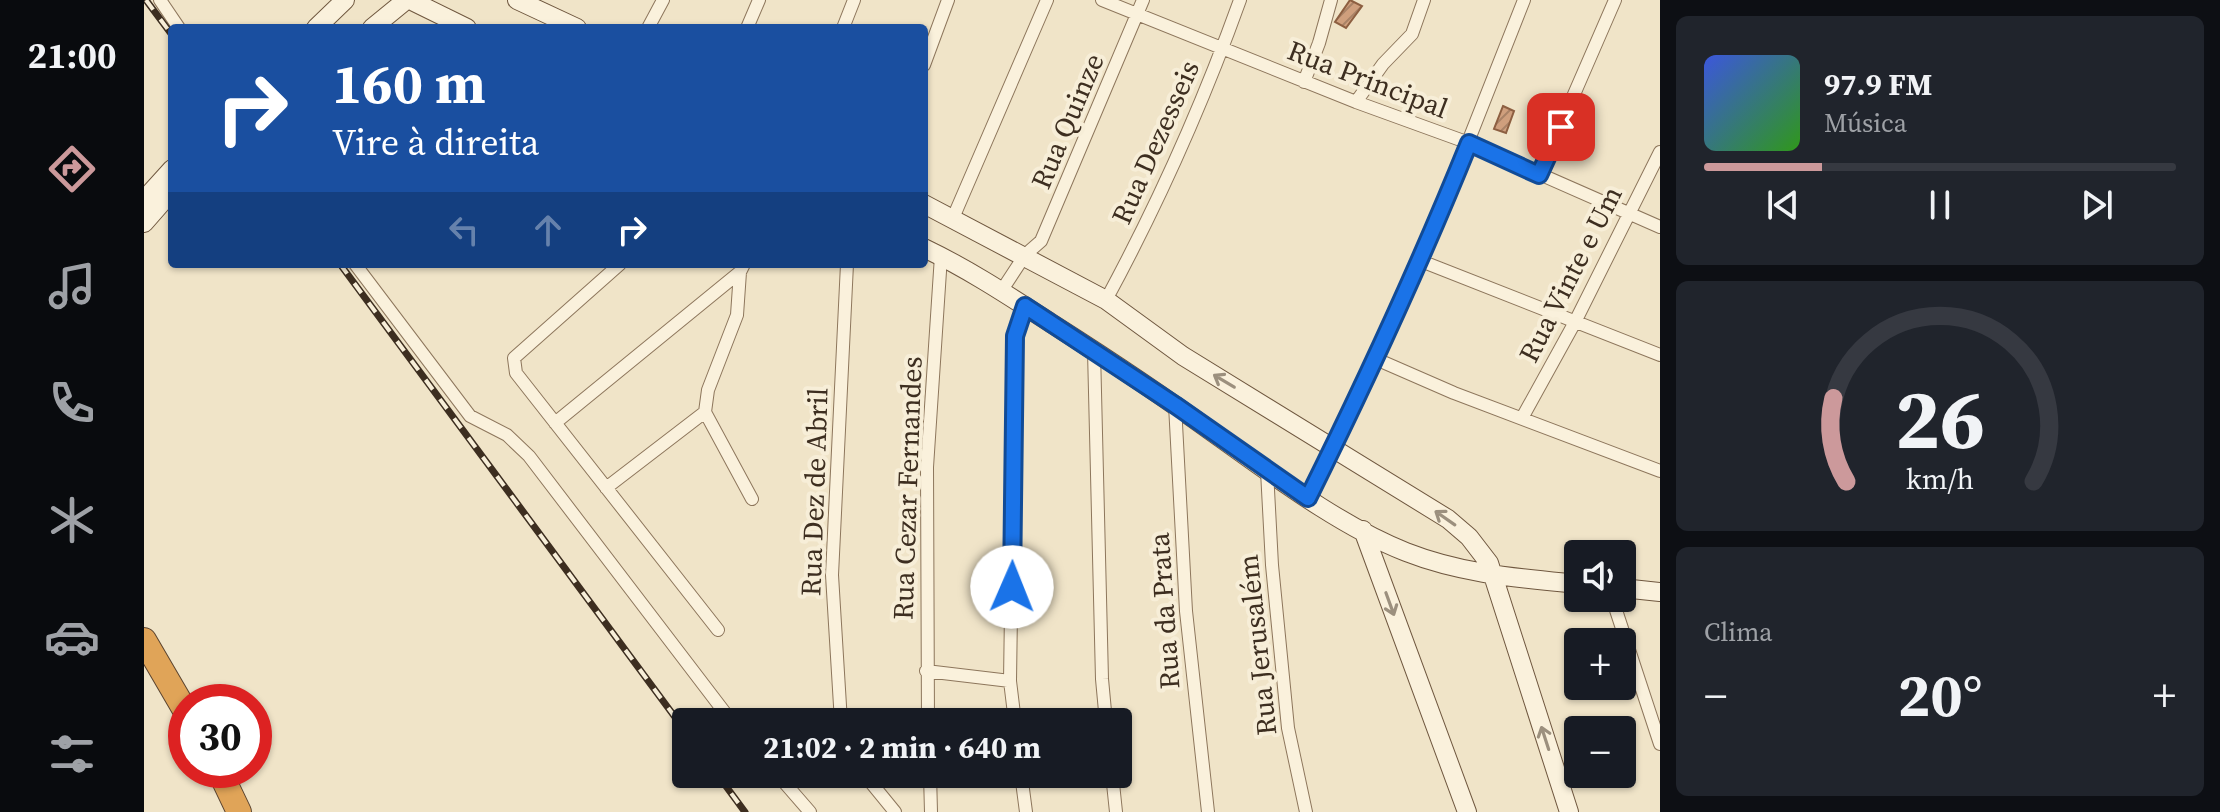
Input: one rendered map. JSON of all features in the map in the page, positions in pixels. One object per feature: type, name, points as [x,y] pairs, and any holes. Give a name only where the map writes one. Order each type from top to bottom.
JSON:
[{"type":"highway","points":[[144,640],[170,684]]},
{"type":"highway","points":[[228,788],[239,812]]},
{"type":"street","points":[[160,0],[176,24]]},
{"type":"street","points":[[320,24],[345,0]]},
{"type":"street","points":[[650,24],[663,0]]},
{"type":"street","points":[[749,24],[759,0]]},
{"type":"street","points":[[845,24],[854,0]]},
{"type":"street","points":[[928,54],[948,0]]},
{"type":"street","points":[[953,218],[1047,0]]},
{"type":"street","name":"Rua Principal","points":[[1102,0],[1304,82],[1469,143],[1660,227]]},
{"type":"street","name":"Rua Quinze","points":[[1002,290],[1025,255],[1038,246],[1143,0]]},
{"type":"street","name":"Rua Dezesseis","points":[[1106,300],[1158,198],[1223,48],[1240,0]]},
{"type":"street","points":[[1304,82],[1331,0]]},
{"type":"street","points":[[1356,102],[1383,64],[1412,34],[1424,0]]},
{"type":"street","points":[[1308,498],[1421,261],[1524,0]]},
{"type":"street","points":[[1539,175],[1615,0]]},
{"type":"street","points":[[378,24],[412,1],[459,24]]},
{"type":"street","points":[[528,3],[569,24]]},
{"type":"street","name":"Rua Vinte e Um","points":[[1522,418],[1575,322],[1660,152]]},
{"type":"street","points":[[144,200],[168,173]]},
{"type":"street","points":[[144,223],[168,196]]},
{"type":"street","points":[[928,206],[1106,300],[1183,356],[1448,519],[1483,551],[1494,576],[1569,812]]},
{"type":"street","points":[[933,252],[1002,290],[1175,405],[1267,471],[1363,530],[1417,556],[1466,571],[1564,583]]},
{"type":"street","name":"Rua Cezar Fernandes","points":[[927,708],[927,467],[933,252]]},
{"type":"street","points":[[1421,261],[1660,355]]},
{"type":"street","points":[[358,268],[470,416],[507,435],[529,456],[721,708]]},
{"type":"street","points":[[615,268],[514,358],[516,373],[718,630]]},
{"type":"street","points":[[555,423],[742,268]]},
{"type":"street","points":[[742,268],[737,315],[708,390],[705,412],[752,499]]},
{"type":"street","name":"Rua Dez de Abril","points":[[840,708],[832,575],[847,268]]},
{"type":"street","points":[[1013,708],[1010,681],[1015,336],[1025,306]]},
{"type":"street","points":[[1094,351],[1105,708]]},
{"type":"street","points":[[1376,359],[1454,393],[1660,471]]},
{"type":"street","name":"Rua da Prata","points":[[1175,405],[1186,611],[1208,812]]},
{"type":"street","points":[[606,488],[705,412]]},
{"type":"street","name":"Rua Jerusalém","points":[[1267,471],[1272,565],[1288,728],[1306,812]]},
{"type":"street","points":[[1363,530],[1467,812]]},
{"type":"street","points":[[1636,589],[1660,592]]},
{"type":"street","points":[[1617,612],[1660,744]]},
{"type":"street","points":[[926,671],[1010,681]]},
{"type":"street","points":[[789,788],[810,812]]},
{"type":"street","points":[[875,788],[895,812]]},
{"type":"street","points":[[930,788],[931,812]]},
{"type":"street","points":[[1023,788],[1026,812]]},
{"type":"street","points":[[1113,788],[1116,812]]},
{"type":"building","points":[[1350,0],[1362,6],[1346,28],[1335,22]]},
{"type":"building","points":[[1503,106],[1514,111],[1506,133],[1494,129]]},
{"type":"railway","points":[[146,0],[168,30]]},
{"type":"railway","points":[[343,268],[672,713]]},
{"type":"railway","points":[[727,788],[745,812]]},
{"type":"route","points":[[1012,587],[1015,336],[1025,306],[1308,498],[1421,261],[1469,143],[1539,175],[1561,127]]}]
